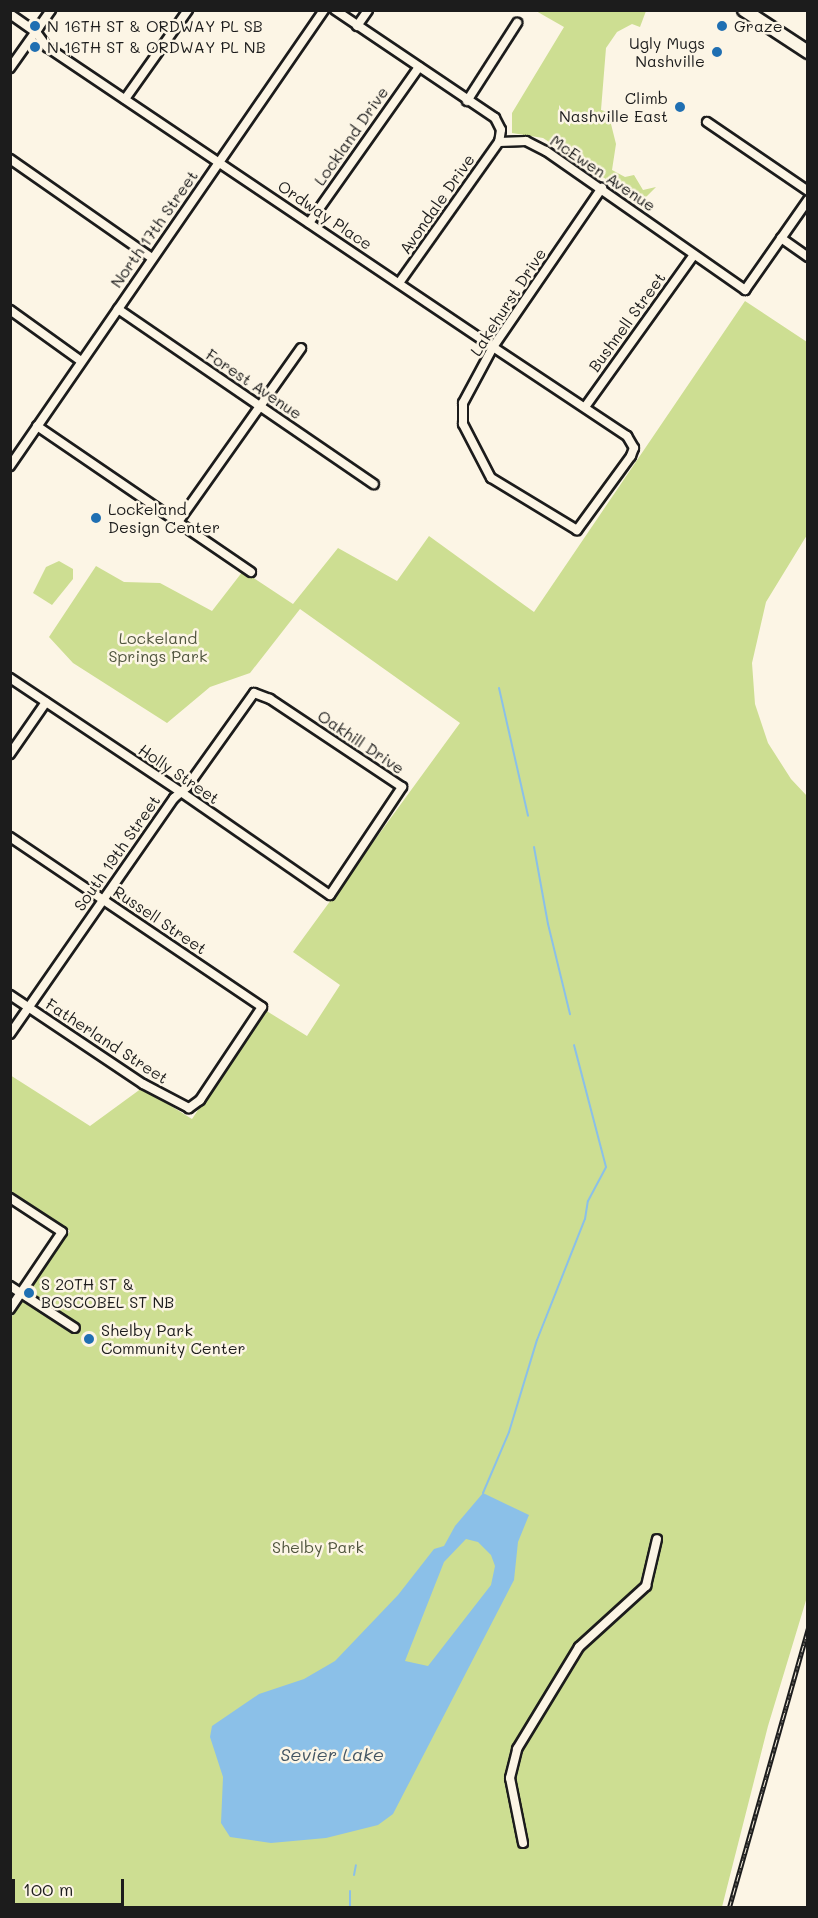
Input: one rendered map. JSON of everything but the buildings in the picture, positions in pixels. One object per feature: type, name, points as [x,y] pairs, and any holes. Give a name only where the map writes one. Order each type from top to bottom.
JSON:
[{"type":"street","points":[[10,68],[51,10]]},
{"type":"street","points":[[125,99],[188,10]]},
{"type":"street","name":"North 17th Street","points":[[11,465],[324,10]]},
{"type":"street","points":[[335,10],[499,123],[499,142]]},
{"type":"street","points":[[357,26],[368,10]]},
{"type":"street","points":[[744,10],[807,52]]},
{"type":"street","name":"Ordway Place","points":[[10,14],[36,32],[47,47],[627,436]]},
{"type":"street","points":[[467,100],[517,23]]},
{"type":"street","name":"Lockland Drive","points":[[309,223],[418,67]]},
{"type":"street","points":[[707,122],[807,191]]},
{"type":"street","name":"McEwen Avenue","points":[[499,142],[526,141],[602,188],[745,290],[781,238]]},
{"type":"street","name":"Avondale Drive","points":[[399,283],[499,142]]},
{"type":"street","points":[[10,159],[152,258]]},
{"type":"street","name":"Lakehurst Drive","points":[[602,188],[493,347],[463,403],[464,424],[491,478],[577,530],[631,456],[634,448],[627,436]]},
{"type":"street","points":[[807,200],[781,238],[807,257]]},
{"type":"street","name":"Bushnell Street","points":[[585,407],[694,255]]},
{"type":"street","name":"Forest Avenue","points":[[118,309],[374,484]]},
{"type":"street","points":[[10,310],[81,361]]},
{"type":"street","points":[[178,522],[301,348]]},
{"type":"street","points":[[37,426],[251,572]]},
{"type":"street","name":"Holly Street","points":[[10,678],[330,895]]},
{"type":"street","name":"South 19th Street","points":[[10,1034],[103,900],[254,693]]},
{"type":"street","name":"Oakhill Drive","points":[[254,693],[270,699],[402,787],[330,895]]},
{"type":"street","points":[[10,754],[46,702]]},
{"type":"street","name":"Russell Street","points":[[10,837],[262,1007],[200,1100],[189,1107]]},
{"type":"street","name":"Fatherland Street","points":[[10,995],[143,1084],[189,1107]]},
{"type":"street","points":[[10,1198],[62,1232],[10,1309]]},
{"type":"street","points":[[10,1286],[75,1328]]},
{"type":"street","points":[[523,1843],[510,1778],[517,1749],[579,1647],[646,1586],[657,1539]]},
{"type":"green space","points":[[536,11],[646,11],[640,27],[632,24],[617,32],[606,48],[601,110],[608,112],[616,144],[612,170],[625,177],[634,175],[643,190],[656,187],[641,202],[543,138],[512,133],[512,113],[564,27]]},
{"type":"green space","points":[[745,301],[807,342],[807,535],[766,602],[752,663],[755,704],[768,743],[791,779],[807,796],[807,1597],[768,1726],[722,1907],[11,1907],[11,1318],[70,1231],[11,1191],[10,1075],[90,1126],[142,1088],[192,1119],[265,1010],[307,1036],[340,985],[293,952],[460,723],[300,609],[250,673],[210,687],[167,723],[73,663],[49,637],[96,566],[124,582],[160,583],[212,611],[243,571],[293,604],[338,548],[397,581],[429,536],[534,612]]},
{"type":"green space","points":[[59,561],[73,569],[73,579],[52,605],[33,593],[46,567]]},
{"type":"water","name":"Sevier Lake","points":[[483,1493],[529,1515],[518,1542],[514,1580],[393,1814],[378,1825],[326,1838],[271,1843],[230,1837],[221,1823],[223,1777],[210,1737],[212,1726],[259,1694],[304,1679],[335,1661],[398,1595],[434,1549],[444,1546],[455,1526]],"holes":[[[466,1539],[478,1542],[491,1555],[495,1566],[491,1585],[428,1666],[405,1661],[444,1562]]]},
{"type":"waterway","points":[[499,688],[528,816]]},
{"type":"waterway","points":[[534,847],[548,924],[570,1014]]},
{"type":"waterway","points":[[483,1493],[509,1432],[537,1340],[585,1219],[588,1201],[606,1167],[574,1045]]},
{"type":"waterway","points":[[354,1875],[356,1865]]},
{"type":"waterway","points":[[350,1891],[350,1908]]},
{"type":"railway","points":[[729,1908],[808,1628]]},
{"type":"place","name":"N 16TH ST & ORDWAY PL SB","points":[[35,26]]},
{"type":"place","name":"Graze","points":[[722,26]]},
{"type":"place","name":"N 16TH ST & ORDWAY PL NB","points":[[35,47]]},
{"type":"place","name":"Ugly Mugs Nashville","points":[[717,52]]},
{"type":"place","name":"Climb Nashville East","points":[[680,107]]},
{"type":"place","name":"Lockeland Design Center","points":[[96,518]]},
{"type":"place","name":"S 20TH ST & BOSCOBEL ST NB","points":[[29,1293]]},
{"type":"place","name":"Shelby Park Community Center","points":[[89,1339]]},
{"type":"park label","name":"Lockeland Springs Park","points":[[158,647]]},
{"type":"park label","name":"Shelby Park","points":[[318,1547]]}]
